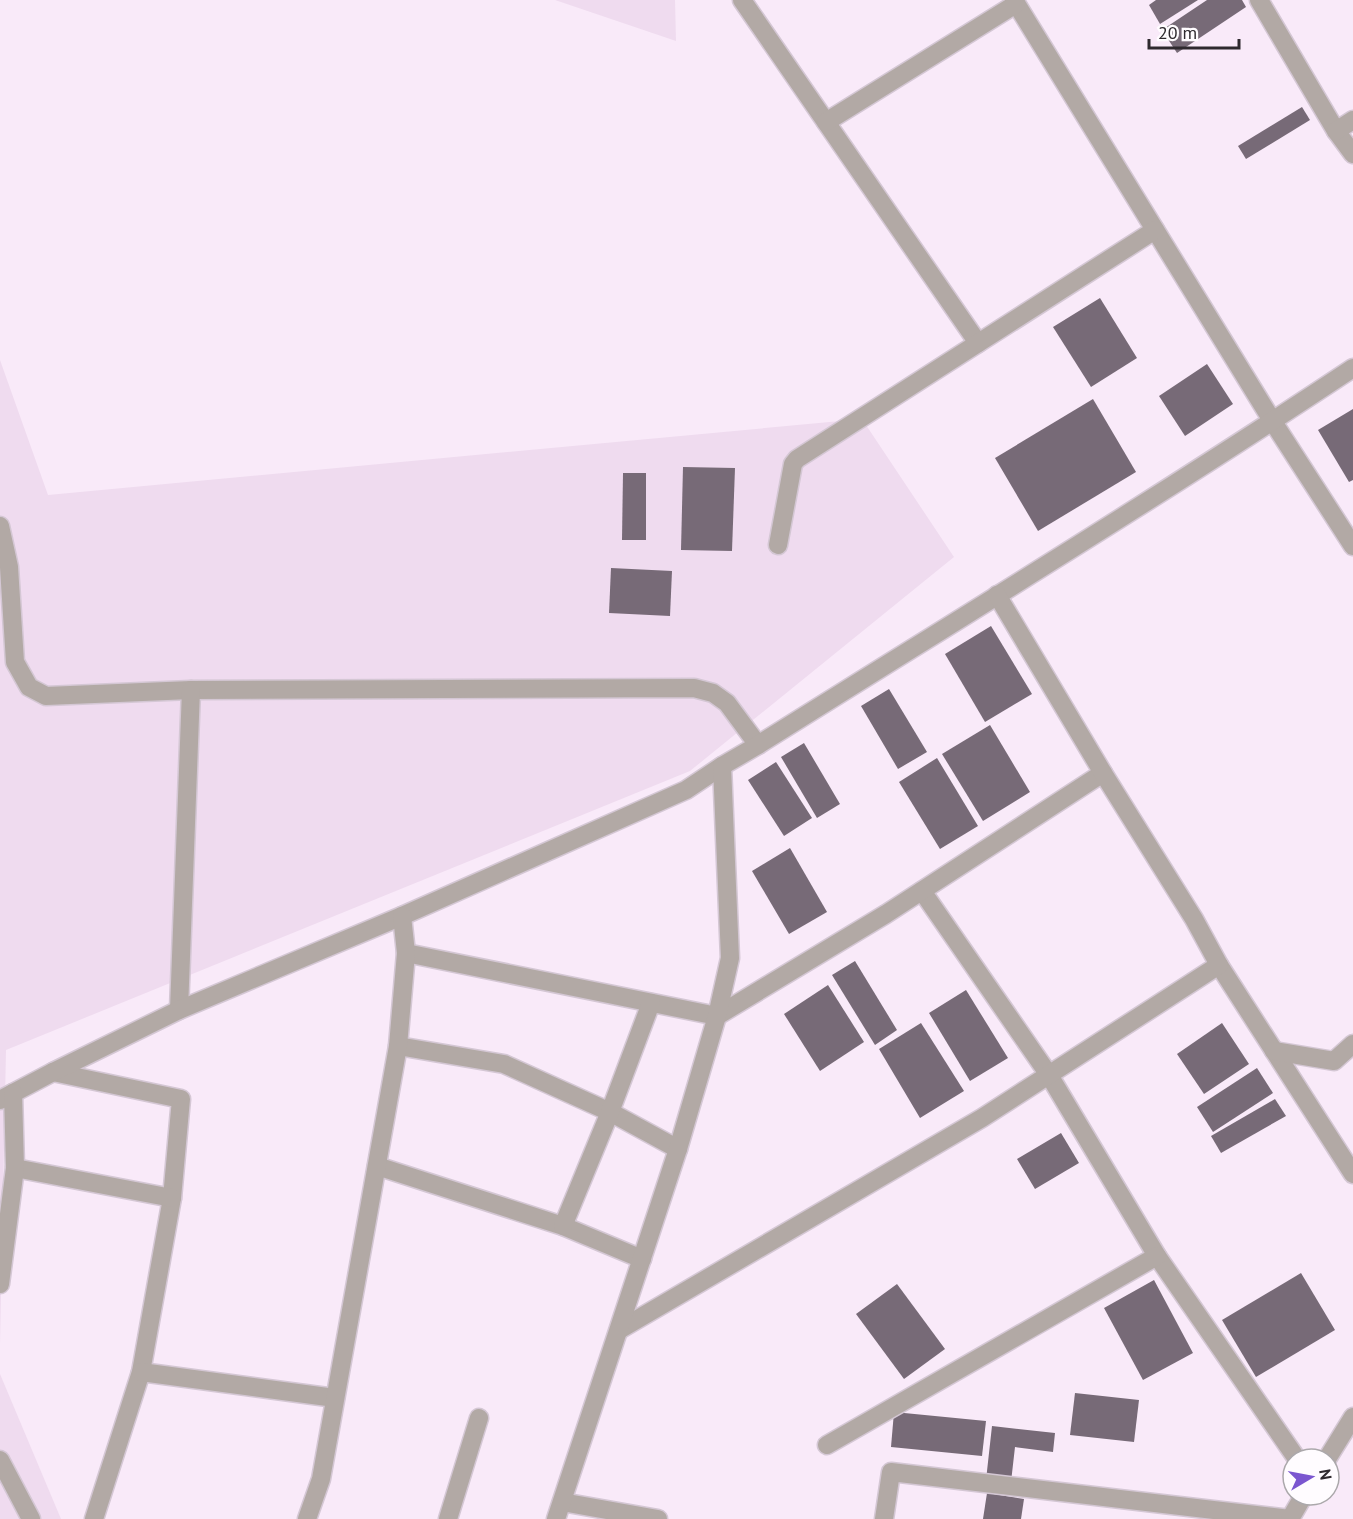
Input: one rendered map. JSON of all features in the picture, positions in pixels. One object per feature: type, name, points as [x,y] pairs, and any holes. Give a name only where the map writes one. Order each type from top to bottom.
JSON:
[{"type":"street","points":[[742,0],[978,343]]},
{"type":"street","points":[[1258,0],[1336,131],[1353,154]]},
{"type":"street","points":[[826,122],[1015,2],[1273,422],[1353,546]]},
{"type":"street","points":[[1336,131],[1353,120]]},
{"type":"street","points":[[778,545],[794,464],[797,459],[1155,230]]},
{"type":"street","points":[[0,1284],[15,1168],[7,1096],[179,1010],[402,916],[686,790],[1273,422],[1353,369]]},
{"type":"street","points":[[0,526],[9,567],[15,662],[29,687],[46,696],[191,690],[694,688],[713,693],[727,703],[758,745]]},
{"type":"street","points":[[997,596],[1194,919],[1219,965],[1353,1174]]},
{"type":"street","points":[[179,1010],[191,690]]},
{"type":"street","points":[[658,1519],[559,1510],[678,1149],[717,1016],[730,958],[722,766]]},
{"type":"street","points":[[406,953],[717,1016],[922,891],[1103,773]]},
{"type":"street","points":[[922,891],[1049,1074],[1156,1256],[1289,1447]]},
{"type":"street","points":[[307,1519],[321,1479],[398,1046],[406,953],[402,916]]},
{"type":"street","points":[[619,1330],[972,1124],[1219,965]]},
{"type":"street","points":[[563,1226],[610,1112],[651,1002]]},
{"type":"street","points":[[1274,1051],[1334,1061],[1353,1044]]},
{"type":"street","points":[[398,1046],[504,1064],[610,1112],[678,1149]]},
{"type":"street","points":[[53,1072],[181,1099],[172,1198],[141,1372],[94,1519]]},
{"type":"street","points":[[376,1166],[563,1226],[642,1259]]},
{"type":"street","points":[[15,1168],[172,1198]]},
{"type":"street","points":[[827,1445],[1156,1256]]},
{"type":"street","points":[[141,1372],[335,1398]]},
{"type":"street","points":[[1334,1447],[1353,1417]]},
{"type":"street","points":[[448,1519],[478,1418]]},
{"type":"street","points":[[0,1460],[33,1518]]},
{"type":"street","points":[[884,1519],[891,1472],[1290,1519]]},
{"type":"shaded area","points":[[555,0],[675,0],[676,41]]},
{"type":"shaded area","points":[[0,360],[48,495],[862,419],[954,557],[690,771],[6,1050],[0,1345]]},
{"type":"shaded area","points":[[0,1374],[61,1519],[0,1519]]},
{"type":"building","points":[[1156,0],[1198,0],[1160,24],[1149,5]]},
{"type":"building","points":[[1207,0],[1242,0],[1246,7],[1177,53],[1162,30]]},
{"type":"building","points":[[1302,107],[1310,120],[1246,159],[1238,146]]},
{"type":"building","points":[[1100,298],[1137,358],[1091,387],[1053,327]]},
{"type":"building","points":[[1207,364],[1233,404],[1185,436],[1159,396]]},
{"type":"building","points":[[1093,399],[1136,472],[1038,531],[995,458]]},
{"type":"building","points":[[1353,409],[1353,480],[1349,482],[1318,430]]},
{"type":"building","points":[[683,467],[735,468],[732,551],[681,550]]},
{"type":"building","points":[[623,473],[646,473],[646,540],[622,540]]},
{"type":"building","points":[[611,568],[672,571],[670,616],[609,613]]},
{"type":"building","points":[[991,626],[1032,694],[985,722],[945,654]]},
{"type":"building","points":[[889,689],[927,752],[898,769],[861,706]]},
{"type":"building","points":[[990,725],[1030,792],[983,821],[942,754]]},
{"type":"building","points":[[804,743],[840,804],[817,818],[781,757]]},
{"type":"building","points":[[937,758],[978,826],[940,849],[899,782]]},
{"type":"building","points":[[776,762],[812,818],[784,836],[748,780]]},
{"type":"building","points":[[790,848],[827,912],[789,934],[752,871]]},
{"type":"building","points":[[855,961],[897,1030],[875,1045],[832,975]]},
{"type":"building","points":[[828,985],[864,1042],[820,1071],[784,1014]]},
{"type":"building","points":[[966,990],[1008,1058],[970,1081],[929,1013]]},
{"type":"building","points":[[921,1023],[964,1091],[920,1118],[879,1049]]},
{"type":"building","points":[[1222,1023],[1249,1064],[1204,1094],[1177,1054]]},
{"type":"building","points":[[1257,1068],[1273,1093],[1213,1132],[1197,1107]]},
{"type":"building","points":[[1275,1099],[1286,1116],[1221,1153],[1211,1136]]},
{"type":"building","points":[[1061,1133],[1079,1163],[1035,1189],[1017,1159]]},
{"type":"building","points":[[1301,1273],[1335,1330],[1256,1377],[1222,1320]]},
{"type":"building","points":[[1154,1280],[1193,1353],[1143,1380],[1104,1308]]},
{"type":"building","points":[[897,1284],[945,1349],[904,1379],[856,1314]]},
{"type":"building","points":[[1075,1393],[1139,1400],[1134,1442],[1070,1435]]},
{"type":"building","points":[[894,1412],[986,1421],[982,1456],[891,1447]]},
{"type":"building","points":[[992,1426],[1055,1433],[1053,1452],[1015,1447],[1011,1482],[986,1480]]},
{"type":"building","points":[[987,1493],[1024,1499],[1021,1519],[983,1519]]}]
